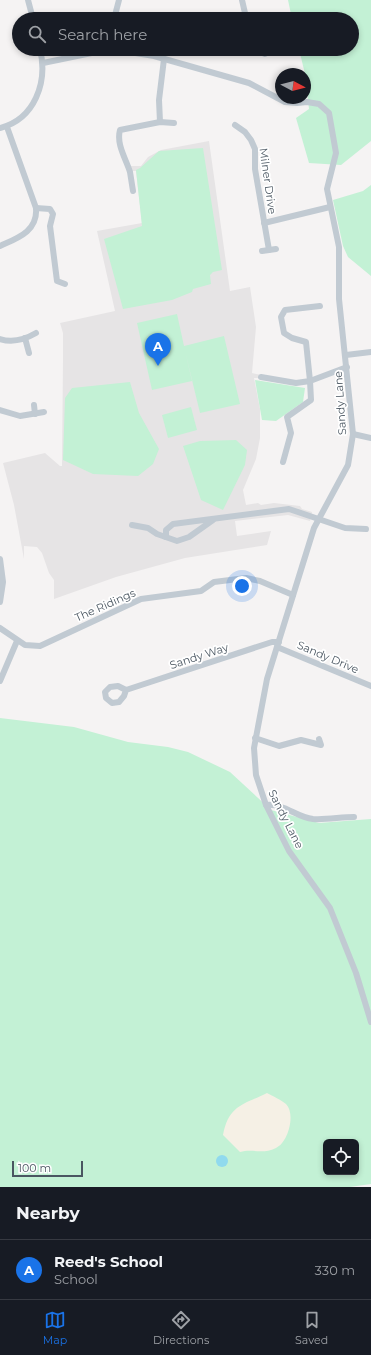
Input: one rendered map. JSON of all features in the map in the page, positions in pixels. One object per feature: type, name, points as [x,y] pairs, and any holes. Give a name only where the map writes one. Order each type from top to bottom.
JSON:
[{"type":"street","points":[[28,0],[31,12]]},
{"type":"street","points":[[115,12],[118,0]]},
{"type":"street","points":[[242,0],[245,12]]},
{"type":"street","points":[[0,128],[22,119],[32,105],[43,80],[42,56]]},
{"type":"street","name":"Sandy Lane","points":[[43,63],[77,56]]},
{"type":"street","name":"Sandy Lane","points":[[148,56],[164,59],[249,83],[285,102],[307,102],[319,104],[329,113],[336,153],[326,189],[339,247],[339,298],[353,434],[348,465],[314,528],[267,679],[254,748],[256,775],[266,806],[290,851],[330,908],[356,973],[371,1022]]},
{"type":"street","points":[[160,122],[158,100],[164,59]]},
{"type":"street","points":[[133,191],[130,173],[122,155],[118,135],[120,130],[160,122],[174,123]]},
{"type":"street","name":"Milner Drive","points":[[235,125],[245,132],[255,149],[255,169],[264,223],[266,250],[276,249]]},
{"type":"street","points":[[0,246],[30,230],[37,217],[36,208],[7,126]]},
{"type":"street","points":[[124,185],[131,182]]},
{"type":"street","name":"Milner Drive","points":[[264,223],[330,207]]},
{"type":"street","points":[[36,208],[50,208],[53,214],[50,226],[57,281],[65,284]]},
{"type":"street","points":[[283,462],[291,433],[287,417],[311,400],[306,342],[292,338],[284,333],[281,317],[285,310],[320,306]]},
{"type":"street","points":[[0,339],[6,341],[25,338],[36,333]]},
{"type":"street","points":[[25,338],[29,353]]},
{"type":"street","points":[[346,355],[371,352]]},
{"type":"street","points":[[261,377],[296,383],[310,380],[347,367]]},
{"type":"street","points":[[34,405],[36,414]]},
{"type":"street","points":[[0,410],[17,416],[44,412]]},
{"type":"street","points":[[353,434],[371,438]]},
{"type":"street","points":[[166,537],[166,530],[173,524],[213,520],[230,515],[289,509],[320,518],[345,528],[366,529]]},
{"type":"street","points":[[132,525],[148,528],[166,537],[177,540],[187,539],[213,520]]},
{"type":"street","points":[[0,559],[3,582],[0,602]]},
{"type":"street","name":"The Ridings","points":[[0,628],[16,641],[25,645],[40,646],[141,599],[202,591],[214,582],[226,580],[246,578],[260,581],[293,595]]},
{"type":"street","points":[[0,681],[16,641]]},
{"type":"street","name":"Sandy Way","points":[[126,690],[272,642],[278,644]]},
{"type":"street","name":"Sandy Drive","points":[[278,644],[371,686]]},
{"type":"street","points":[[255,738],[279,746],[301,740],[321,745],[319,739]]},
{"type":"street","points":[[266,806],[280,805],[294,813],[313,819],[354,817]]},
{"type":"shaded area","points":[[209,141],[230,291],[250,287],[256,327],[252,373],[261,375],[262,378],[254,378],[260,409],[260,438],[256,459],[243,490],[246,505],[274,503],[300,506],[302,509],[312,512],[310,521],[288,515],[235,521],[237,536],[271,531],[267,545],[185,558],[116,577],[54,599],[54,580],[49,573],[42,553],[37,547],[24,546],[24,559],[14,505],[3,463],[45,453],[60,466],[62,466],[63,333],[60,323],[115,311],[97,231],[142,223],[136,171],[132,171],[130,166],[141,166],[148,157],[161,150]]},
{"type":"green space","points":[[288,0],[371,0],[371,141],[341,165],[309,163],[296,118],[309,109],[308,104],[311,104],[311,68],[304,68],[301,56],[359,56],[359,12],[291,12]]},
{"type":"green space","points":[[203,148],[222,270],[213,272],[210,275],[211,284],[193,289],[192,292],[172,300],[123,309],[104,239],[142,226],[136,170],[159,151]]},
{"type":"green space","points":[[371,185],[371,276],[348,257],[343,246],[333,200],[363,191]]},
{"type":"green space","points":[[177,314],[184,346],[224,336],[240,404],[200,413],[185,351],[192,381],[152,390],[137,323]]},
{"type":"green space","points":[[255,380],[305,388],[303,402],[276,421],[262,420]]},
{"type":"green space","points":[[130,382],[139,413],[159,449],[153,464],[138,476],[93,474],[63,460],[65,398],[72,388]]},
{"type":"green space","points":[[191,407],[197,430],[168,438],[162,415]]},
{"type":"green space","points":[[236,440],[247,450],[245,465],[223,510],[201,500],[183,446],[200,441]]},
{"type":"green space","points":[[0,718],[74,727],[128,742],[168,747],[188,752],[230,772],[271,810],[319,823],[371,819],[371,1184],[350,1187],[0,1187]]},
{"type":"sand","points":[[267,1093],[286,1104],[289,1109],[290,1121],[287,1135],[280,1145],[271,1150],[240,1152],[223,1135],[229,1117],[238,1107]]},
{"type":"water","points":[[224,1155],[227,1156],[227,1166],[220,1167],[217,1166],[216,1159],[217,1156]]},
{"type":"place","name":"Reed's School","points":[[158,366]]}]
